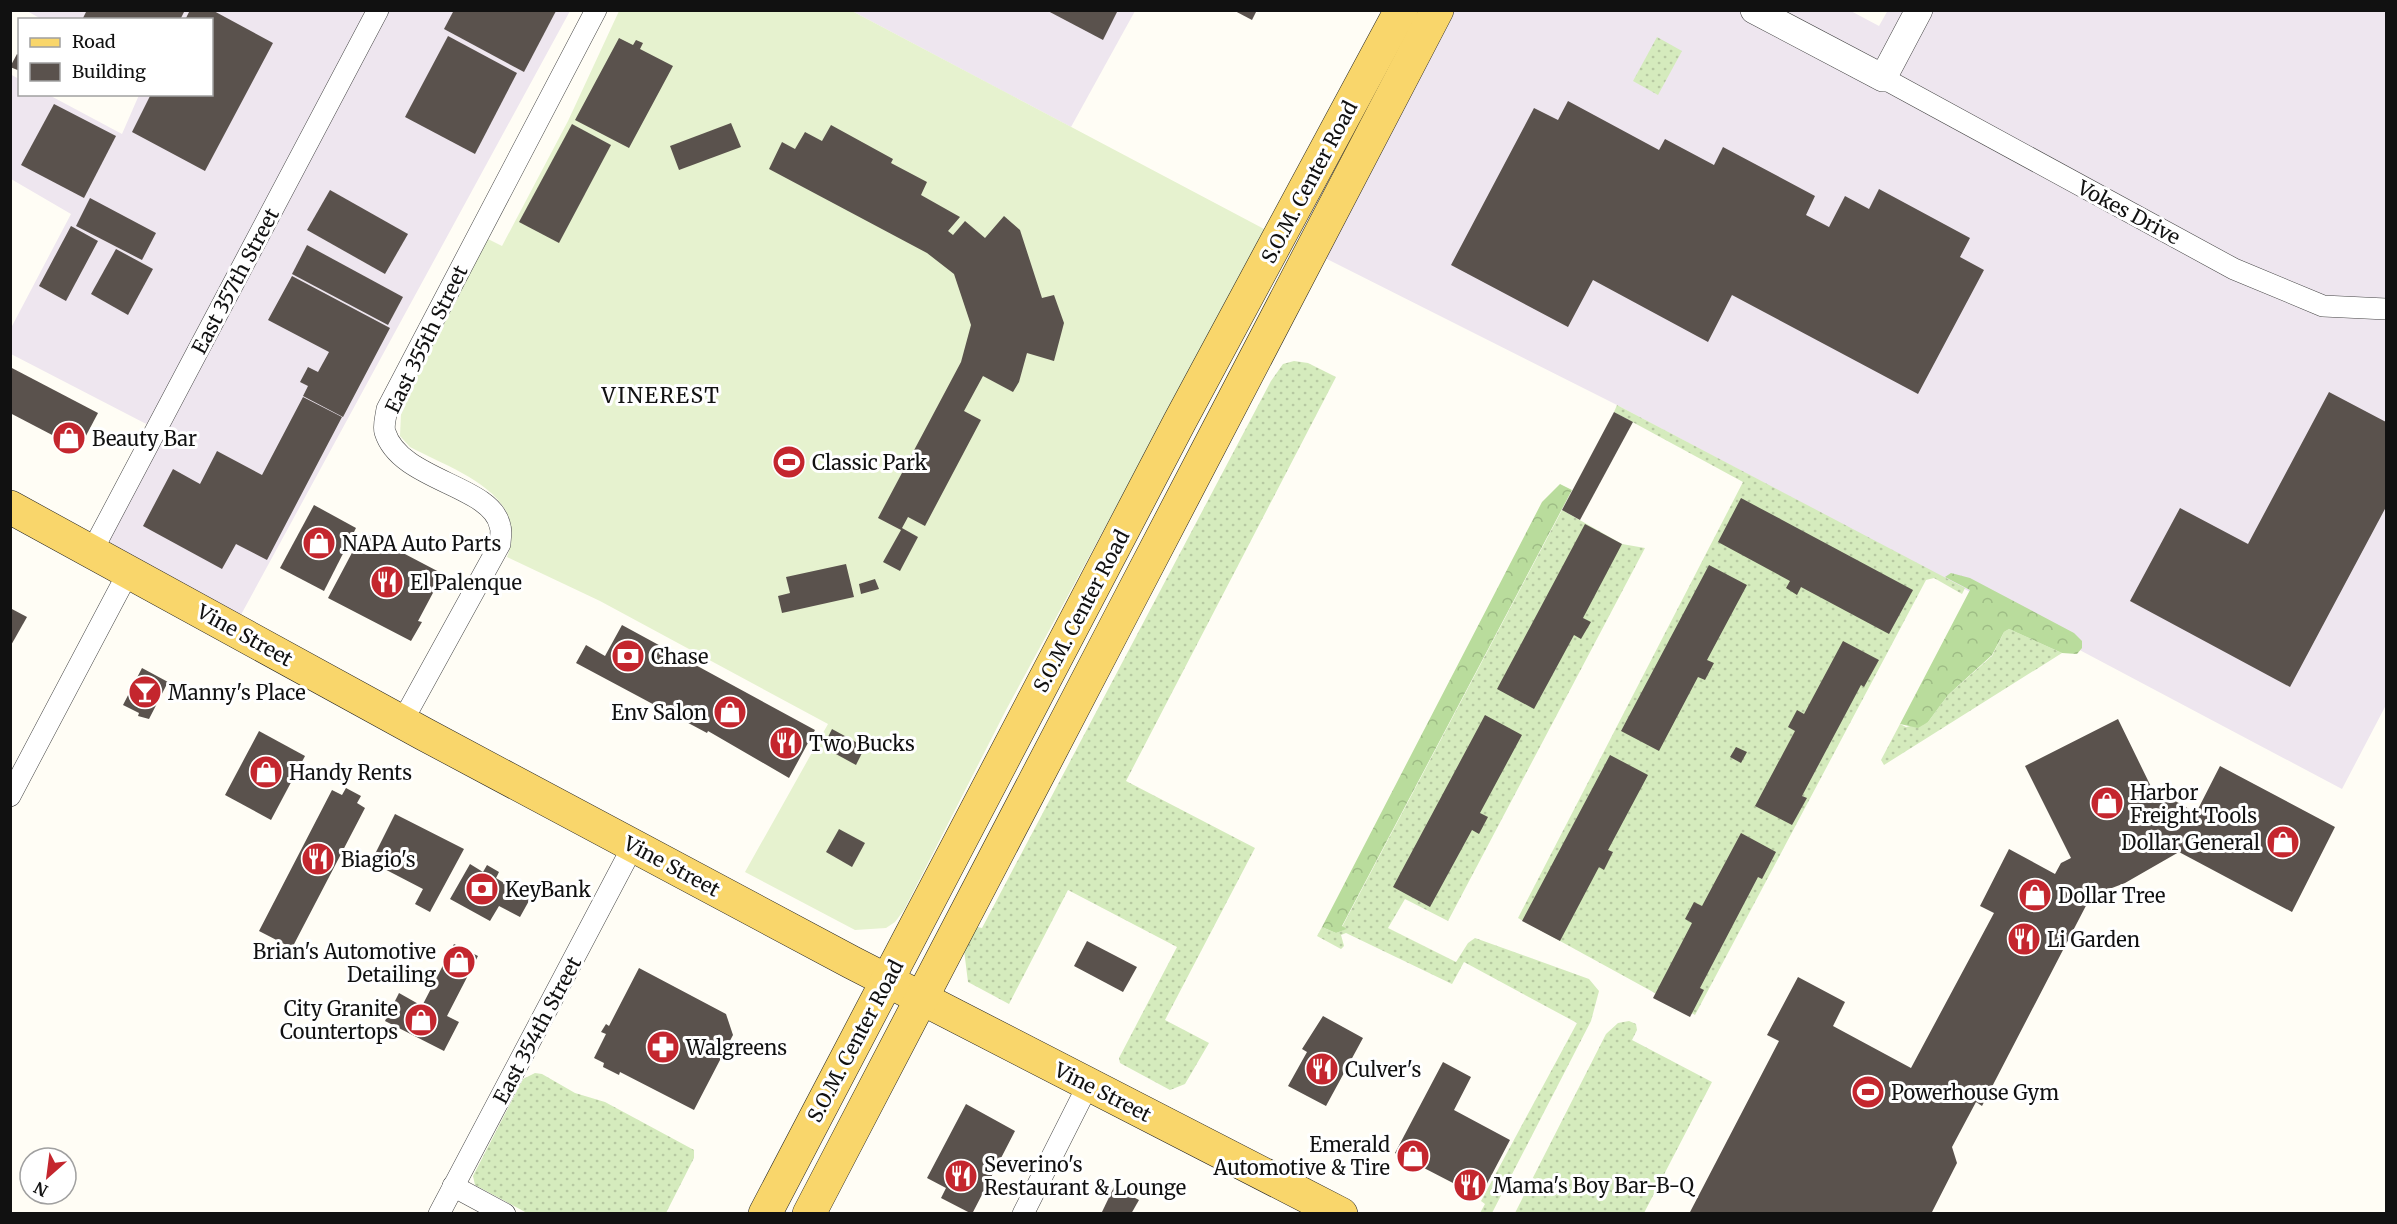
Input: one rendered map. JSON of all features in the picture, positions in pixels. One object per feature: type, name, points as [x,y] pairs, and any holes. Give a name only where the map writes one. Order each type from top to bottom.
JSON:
[{"type":"main road","name":"S.O.M. Center Road","points":[[765,1214],[1180,421],[1401,10]]},
{"type":"main road","name":"S.O.M. Center Road","points":[[809,1214],[920,997],[1270,336],[1437,10]]},
{"type":"main road","name":"Vine Street","points":[[10,507],[633,846],[1325,1210]]},
{"type":"street","name":"East 357th Street","points":[[92,551],[378,10]]},
{"type":"street","name":"East 355th Street","points":[[402,722],[500,544],[500,525],[490,508],[474,497],[421,470],[396,453],[384,430],[387,409],[596,10]]},
{"type":"street","points":[[1754,10],[1883,78],[1918,10]]},
{"type":"street","name":"Vokes Drive","points":[[1883,78],[2234,269],[2323,306],[2386,309]]},
{"type":"street","points":[[10,796],[129,571]]},
{"type":"street","name":"East 354th Street","points":[[439,1214],[633,846]]},
{"type":"street","points":[[1023,1214],[1088,1085]]},
{"type":"street","points":[[453,1186],[505,1214]]},
{"type":"shaded area","points":[[1849,10],[1879,26],[1888,10],[2386,11],[2386,705],[2342,789],[1617,405],[1325,258],[1451,11]]},
{"type":"shaded area","points":[[27,11],[570,11],[237,622],[100,548],[154,428],[11,354],[11,328],[71,214],[11,179],[10,74],[18,78],[18,96],[51,96],[122,134],[139,96],[213,96],[213,18],[39,18]]},
{"type":"shaded area","points":[[852,11],[1135,11],[1071,127]]},
{"type":"green space","name":"Classic Park","points":[[619,11],[852,11],[1266,230],[1006,710],[904,910],[895,922],[886,928],[855,930],[745,872],[828,724],[600,601],[507,557],[512,535],[508,516],[499,501],[466,475],[410,447],[400,436],[401,414],[412,385],[486,238],[502,246],[568,121]]},
{"type":"green space","points":[[1657,37],[1682,51],[1658,95],[1633,81]]},
{"type":"green space","points":[[1294,361],[1308,363],[1336,377],[1126,781],[1255,848],[1165,1020],[1209,1043],[1185,1084],[1170,1090],[1120,1063],[1119,1058],[1177,947],[1068,890],[1009,1004],[968,982],[964,950],[977,927],[982,928],[1271,381],[1283,364]]},
{"type":"green space","points":[[1617,405],[1965,588],[1962,594],[1934,578],[1926,580],[1695,1015],[1518,918],[1743,482],[1614,412]]},
{"type":"green space","points":[[1560,484],[1572,490],[1342,926],[1347,929],[1336,933],[1322,927],[1542,502]]},
{"type":"green space","points":[[1562,510],[1622,544],[1645,548],[1448,921],[1405,899],[1388,928],[1456,962],[1468,943],[1475,938],[1589,979],[1599,991],[1591,1021],[1492,1213],[1480,1213],[1485,1204],[1481,1201],[1577,1023],[1464,962],[1452,984],[1346,933],[1341,935],[1344,946],[1341,949],[1317,936],[1322,927],[1336,933],[1346,929],[1342,927]]},
{"type":"green space","points":[[1951,573],[1970,578],[2074,633],[2082,641],[2082,648],[2077,654],[2062,653],[2009,629],[2004,632],[1992,655],[1948,695],[1928,722],[1918,728],[1900,724],[1970,590],[1945,577]]},
{"type":"green space","points":[[2009,629],[2062,653],[1884,765],[1881,760],[1900,724],[1906,727],[1928,722],[1948,695],[1992,656],[2004,632]]},
{"type":"green space","points":[[1629,1021],[1636,1024],[1637,1030],[1632,1040],[1712,1082],[1644,1213],[1515,1213],[1606,1034],[1618,1023]]},
{"type":"green space","points":[[535,1073],[542,1074],[575,1093],[605,1102],[694,1150],[694,1158],[666,1213],[527,1213],[475,1185],[473,1176],[523,1079]]},
{"type":"building","points":[[87,10],[185,10],[181,18],[83,18]]},
{"type":"building","points":[[190,10],[212,10],[273,43],[205,171],[132,132],[150,96],[213,96],[213,18],[186,18]]},
{"type":"building","points":[[454,10],[556,11],[524,72],[444,29]]},
{"type":"building","points":[[1046,10],[1118,10],[1103,40]]},
{"type":"building","points":[[1233,10],[1257,10],[1252,20]]},
{"type":"building","points":[[448,36],[517,73],[475,154],[405,117]]},
{"type":"building","points":[[619,38],[633,45],[636,40],[643,43],[640,49],[673,66],[629,148],[575,120]]},
{"type":"building","points":[[17,54],[18,70],[10,67]]},
{"type":"building","points":[[1568,101],[1659,150],[1665,139],[1714,165],[1723,147],[1815,196],[1806,215],[1829,227],[1845,196],[1869,209],[1879,189],[1970,238],[1960,257],[1984,270],[1918,394],[1732,295],[1708,342],[1593,280],[1568,327],[1451,265],[1534,108],[1558,120]]},
{"type":"building","points":[[54,104],[116,136],[84,198],[21,165]]},
{"type":"building","points":[[731,123],[741,147],[679,170],[670,146]]},
{"type":"building","points":[[572,124],[611,145],[559,243],[519,222]]},
{"type":"building","points":[[831,125],[893,159],[891,163],[927,182],[921,195],[960,217],[948,231],[953,235],[965,221],[985,238],[1004,216],[1020,230],[1042,298],[1054,295],[1064,323],[1054,361],[1027,353],[1019,382],[1013,392],[983,376],[964,411],[981,420],[925,526],[908,517],[902,528],[918,537],[900,571],[883,562],[901,530],[878,518],[961,362],[971,325],[954,274],[927,253],[769,169],[782,142],[795,149],[805,132],[822,141]]},
{"type":"building","points":[[330,190],[408,234],[385,274],[307,230]]},
{"type":"building","points":[[90,198],[156,233],[142,260],[76,226]]},
{"type":"building","points":[[71,226],[98,241],[66,301],[39,286]]},
{"type":"building","points":[[307,245],[403,297],[388,325],[292,274]]},
{"type":"building","points":[[116,249],[153,269],[128,315],[91,294]]},
{"type":"building","points":[[292,276],[390,328],[343,417],[303,396],[308,386],[300,382],[308,367],[318,372],[329,352],[268,320]]},
{"type":"building","points":[[10,367],[98,413],[79,449],[10,413]]},
{"type":"building","points":[[2329,392],[2386,422],[2386,507],[2290,687],[2130,601],[2180,508],[2248,544]]},
{"type":"building","points":[[303,397],[342,417],[267,560],[236,544],[222,569],[143,526],[173,469],[200,484],[217,451],[262,475]]},
{"type":"building","points":[[1614,412],[1633,422],[1580,520],[1562,510]]},
{"type":"building","points":[[1741,498],[1913,590],[1889,634],[1801,587],[1797,595],[1786,588],[1790,581],[1718,542]]},
{"type":"building","points":[[314,505],[356,528],[324,591],[280,568]]},
{"type":"building","points":[[1585,524],[1622,544],[1583,618],[1591,622],[1581,639],[1574,635],[1534,709],[1497,689]]},
{"type":"building","points":[[363,532],[443,574],[418,621],[422,622],[411,641],[328,598]]},
{"type":"building","points":[[846,564],[854,597],[782,613],[778,596],[790,593],[786,577]]},
{"type":"building","points":[[1709,565],[1747,585],[1707,660],[1714,663],[1705,680],[1698,677],[1659,751],[1621,731]]},
{"type":"building","points":[[875,579],[879,589],[861,594],[859,584]]},
{"type":"building","points":[[10,608],[27,617],[10,647]]},
{"type":"building","points":[[622,625],[815,730],[789,778],[708,731],[707,733],[576,663],[586,645],[605,656]]},
{"type":"building","points":[[1843,641],[1879,660],[1864,687],[1861,685],[1802,796],[1807,798],[1792,825],[1755,806],[1795,731],[1788,727],[1797,710],[1804,714]]},
{"type":"building","points":[[142,668],[168,682],[149,719],[138,716],[139,713],[123,705]]},
{"type":"building","points":[[1485,715],[1522,735],[1480,813],[1488,817],[1479,834],[1472,830],[1430,907],[1393,887]]},
{"type":"building","points":[[2118,719],[2159,803],[2170,798],[2196,813],[2220,766],[2335,827],[2292,912],[2179,852],[2125,883],[2091,896],[1982,1106],[1976,1102],[1952,1147],[1957,1163],[1931,1214],[1689,1214],[1779,1041],[1767,1035],[1798,977],[1845,1002],[1833,1026],[1911,1068],[1994,913],[1980,906],[2009,849],[2055,874],[2061,863],[2071,858],[2025,766]]},
{"type":"building","points":[[832,729],[865,747],[856,765],[823,747]]},
{"type":"building","points":[[259,731],[305,756],[271,820],[225,795]]},
{"type":"building","points":[[1736,747],[1747,752],[1741,763],[1730,757]]},
{"type":"building","points":[[1610,755],[1648,775],[1608,850],[1613,852],[1604,870],[1599,867],[1560,941],[1522,921]]},
{"type":"building","points":[[346,788],[361,796],[357,803],[365,808],[292,948],[259,931],[332,790],[342,795]]},
{"type":"building","points":[[395,814],[464,849],[430,912],[415,904],[423,889],[371,862]]},
{"type":"building","points":[[839,829],[865,843],[852,867],[826,852]]},
{"type":"building","points":[[1741,833],[1776,852],[1762,879],[1758,877],[1700,988],[1704,990],[1690,1017],[1653,998],[1692,923],[1685,919],[1694,902],[1702,906]]},
{"type":"building","points":[[470,864],[483,872],[487,865],[499,872],[496,878],[530,899],[520,917],[499,906],[490,921],[450,899]]},
{"type":"building","points":[[1087,941],[1137,967],[1123,992],[1074,966]]},
{"type":"building","points":[[454,944],[478,956],[447,1016],[459,1022],[444,1051],[385,1021],[399,993],[422,1006]]},
{"type":"building","name":"Walgreens","points":[[639,968],[726,1014],[733,1035],[694,1110],[620,1072],[619,1075],[603,1067],[604,1063],[594,1058],[606,1034],[601,1032],[606,1024],[609,1026]]},
{"type":"building","name":"Culver's","points":[[1323,1016],[1363,1038],[1326,1106],[1288,1086],[1307,1052],[1302,1049]]},
{"type":"building","points":[[1443,1062],[1471,1077],[1454,1110],[1510,1140],[1480,1197],[1395,1153]]},
{"type":"building","points":[[966,1104],[1015,1131],[972,1214],[941,1198],[946,1188],[927,1178]]},
{"type":"building","points":[[1114,1187],[1139,1200],[1131,1214],[1101,1214]]},
{"type":"place","name":"Beauty Bar","points":[[69,438]]},
{"type":"place","name":"Classic Park","points":[[789,462]]},
{"type":"place","name":"NAPA Auto Parts","points":[[319,543]]},
{"type":"place","name":"El Palenque","points":[[387,582]]},
{"type":"place","name":"Chase","points":[[628,656]]},
{"type":"place","name":"Manny's Place","points":[[145,692]]},
{"type":"place","name":"Env Salon","points":[[730,712]]},
{"type":"place","name":"Two Bucks","points":[[786,743]]},
{"type":"place","name":"Handy Rents","points":[[266,772]]},
{"type":"place","name":"Harbor Freight Tools","points":[[2107,803]]},
{"type":"place","name":"Dollar General","points":[[2283,842]]},
{"type":"place","name":"Biagio's","points":[[318,859]]},
{"type":"place","name":"KeyBank","points":[[482,889]]},
{"type":"place","name":"Dollar Tree","points":[[2035,895]]},
{"type":"place","name":"Li Garden","points":[[2024,939]]},
{"type":"place","name":"Brian's Automotive Detailing","points":[[459,962]]},
{"type":"place","name":"City Granite Countertops","points":[[421,1020]]},
{"type":"place","name":"Walgreens","points":[[663,1047]]},
{"type":"place","name":"Culver's","points":[[1322,1069]]},
{"type":"place","name":"Powerhouse Gym","points":[[1868,1092]]},
{"type":"place","name":"Emerald Automotive & Tire","points":[[1413,1156]]},
{"type":"place","name":"Severino's Restaurant & Lounge","points":[[961,1176]]},
{"type":"place","name":"Mama's Boy Bar-B-Q","points":[[1470,1185]]},
{"type":"district","name":"VINEREST","points":[[661,395]]}]
